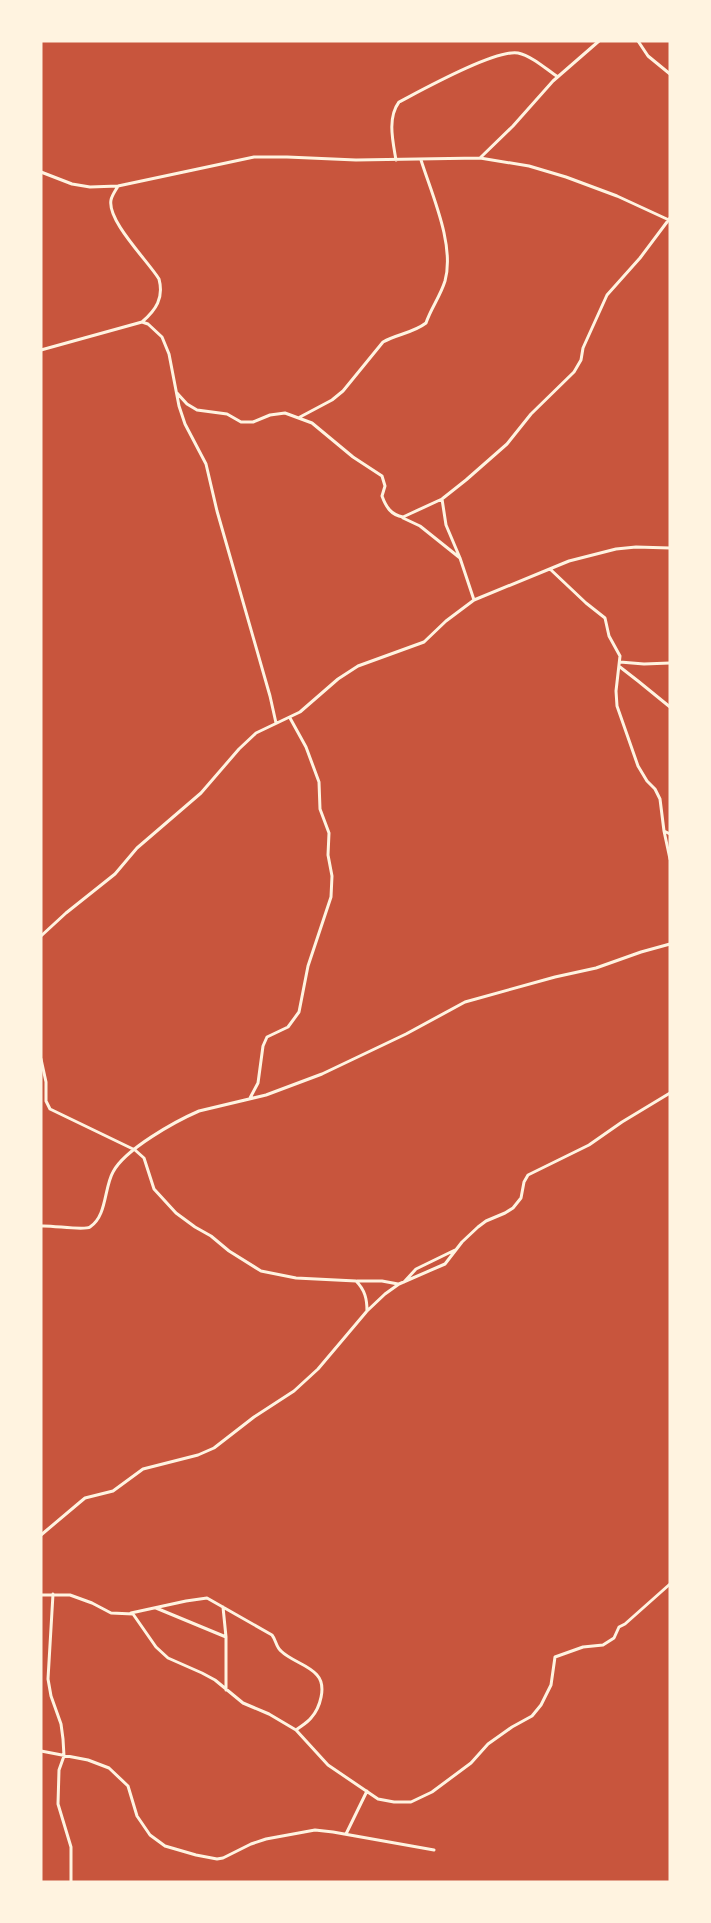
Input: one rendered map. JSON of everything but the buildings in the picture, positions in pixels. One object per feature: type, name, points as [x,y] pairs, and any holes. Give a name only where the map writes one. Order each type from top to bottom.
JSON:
[{"type":"street","points":[[480,158],[513,126],[558,77],[599,41]]},
{"type":"street","points":[[638,41],[648,56],[670,74]]},
{"type":"street","points":[[396,160],[392,128],[394,109],[399,102],[406,98],[483,60],[508,53],[518,53],[530,58],[558,77]]},
{"type":"street","points":[[41,172],[72,184],[118,186],[254,157],[396,160],[480,158],[536,168],[566,177],[617,196],[669,220],[640,258],[614,284],[607,295],[583,348],[578,367],[531,414],[507,444],[442,499],[403,517]]},
{"type":"street","points":[[300,417],[332,400],[384,342],[426,323],[428,314],[439,299],[447,270],[447,243],[421,160]]},
{"type":"street","points":[[41,350],[142,322],[157,307],[161,295],[161,286],[156,274],[129,242],[111,210],[111,200],[118,186]]},
{"type":"street","points":[[142,322],[148,324],[162,337],[169,354],[185,424],[209,471],[217,511],[276,723]]},
{"type":"street","points":[[177,392],[187,404],[197,410],[227,414],[241,422],[252,422],[276,413],[286,413],[312,423],[353,457],[382,476],[385,486],[382,496],[386,506],[397,516],[420,526],[460,558]]},
{"type":"street","points":[[442,499],[446,525],[460,558],[474,600]]},
{"type":"street","points":[[41,936],[66,913],[115,874],[137,848],[201,793],[239,749],[256,733],[290,718],[358,666],[424,642],[446,621],[474,600],[581,557],[616,549],[636,547],[670,548]]},
{"type":"street","points":[[550,569],[580,598],[605,618],[609,636],[620,656],[616,691],[617,706],[638,766],[660,799],[670,859]]},
{"type":"street","points":[[620,662],[644,664],[670,663]]},
{"type":"street","points":[[620,668],[638,680],[670,707]]},
{"type":"street","points":[[250,1098],[258,1084],[262,1046],[268,1037],[288,1027],[299,1012],[308,966],[331,897],[332,876],[328,845],[329,833],[320,809],[319,782],[306,747],[290,718]]},
{"type":"street","points":[[664,831],[670,834]]},
{"type":"street","points":[[41,1226],[54,1225],[90,1228],[97,1220],[114,1171],[122,1160],[143,1142],[191,1115],[266,1095],[340,1066],[406,1034],[465,1002],[555,977],[596,968],[670,944]]},
{"type":"street","points":[[41,1059],[46,1082],[46,1101],[50,1109],[135,1150],[144,1158],[154,1189],[176,1213],[211,1236],[229,1251],[261,1271],[296,1278],[382,1281],[399,1284]]},
{"type":"street","points":[[41,1535],[85,1498],[113,1492],[138,1471],[198,1454],[222,1443],[254,1417],[306,1381],[385,1294],[403,1282],[445,1264],[455,1250],[478,1227],[513,1208],[521,1198],[524,1182],[528,1176],[589,1145],[622,1122],[670,1093]]},
{"type":"street","points":[[403,1282],[416,1269],[455,1250]]},
{"type":"street","points":[[356,1281],[365,1294],[367,1312]]},
{"type":"street","points":[[130,1613],[135,1616],[156,1647],[168,1658],[202,1673],[243,1703],[269,1714],[296,1730],[328,1765],[378,1798],[403,1803],[411,1802],[432,1792],[471,1763],[488,1744],[536,1712],[551,1685],[555,1657],[583,1647],[594,1647],[609,1642],[616,1636],[619,1627],[625,1624],[670,1584]]},
{"type":"street","points":[[41,1595],[53,1594],[82,1599],[111,1613],[130,1613],[207,1598],[242,1620],[272,1635],[283,1653],[313,1671],[320,1679],[322,1689],[317,1710],[307,1723],[296,1730]]},
{"type":"street","points":[[53,1594],[48,1679],[51,1696],[61,1724],[64,1756],[59,1770],[58,1804],[71,1848],[71,1882]]},
{"type":"street","points":[[156,1607],[226,1637]]},
{"type":"street","points":[[223,1607],[226,1637],[226,1690]]},
{"type":"street","points":[[41,1751],[88,1760],[109,1768],[128,1786],[137,1816],[145,1830],[158,1842],[177,1850],[217,1859],[256,1842],[314,1830],[434,1850]]},
{"type":"street","points":[[346,1834],[367,1791]]}]
